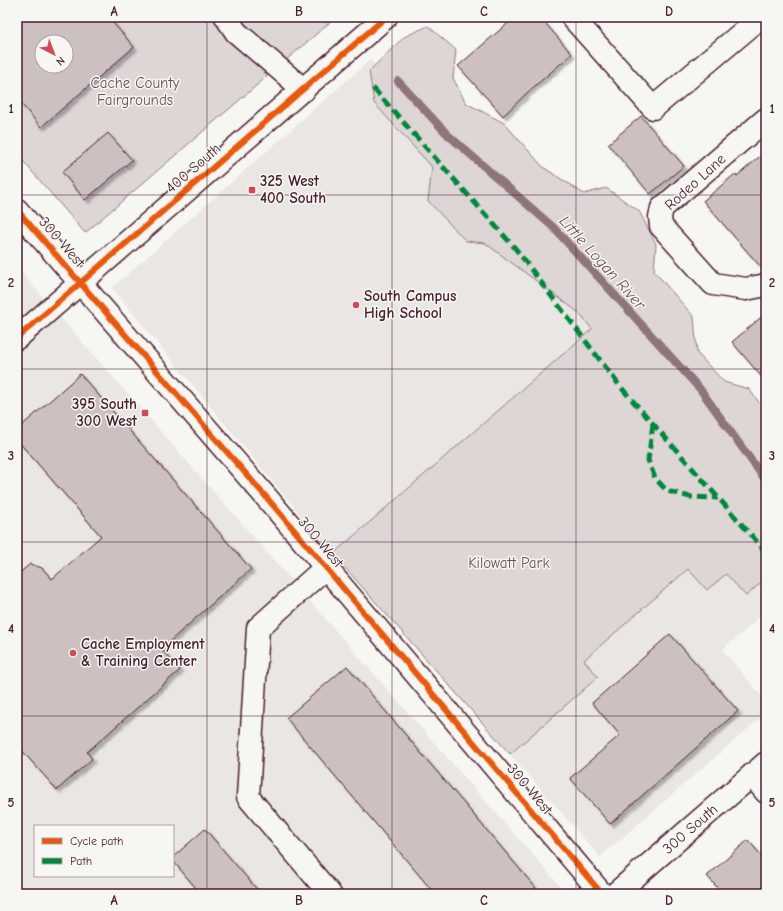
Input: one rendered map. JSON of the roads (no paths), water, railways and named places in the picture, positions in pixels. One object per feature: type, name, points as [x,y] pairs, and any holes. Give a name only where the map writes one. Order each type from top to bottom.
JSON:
[{"type":"street","points":[[226,17],[236,32],[304,90]]},
{"type":"street","name":"400 South","points":[[17,338],[304,90],[386,17]]},
{"type":"street","points":[[572,17],[654,108],[761,17]]},
{"type":"street","name":"Rodeo Lane","points":[[766,119],[662,208],[660,217],[661,226],[712,284],[746,289],[766,285]]},
{"type":"street","name":"300 West","points":[[17,210],[81,282],[116,325],[602,894]]},
{"type":"street","points":[[325,568],[258,628],[248,797],[330,894]]},
{"type":"street","points":[[759,769],[766,792]]},
{"type":"street","name":"300 South","points":[[615,894],[759,769]]},
{"type":"waterway","name":"Little Logan River","points":[[398,81],[447,134],[553,227],[700,389],[766,481]]},
{"type":"place","name":"325 West 400 South","points":[[252,190]]},
{"type":"place","name":"South Campus High School","points":[[356,305]]},
{"type":"place","name":"395 South 300 West","points":[[145,413]]},
{"type":"place","name":"Cache Employment & Training Center","points":[[73,653]]},
{"type":"park label","name":"Cache County Fairgrounds","points":[[135,92]]},
{"type":"park label","name":"Kilowatt Park","points":[[509,563]]}]
